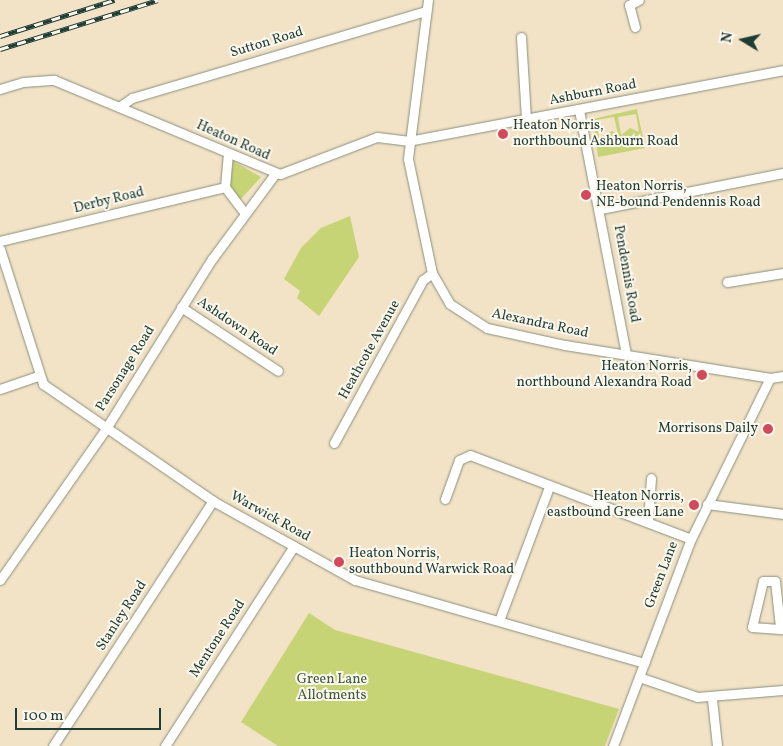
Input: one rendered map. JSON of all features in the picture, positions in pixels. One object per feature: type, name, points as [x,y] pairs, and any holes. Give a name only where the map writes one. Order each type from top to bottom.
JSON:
[{"type":"street","points":[[408,140],[428,0]]},
{"type":"street","points":[[635,27],[629,5],[639,0]]},
{"type":"street","name":"Sutton Road","points":[[119,108],[132,98],[426,11]]},
{"type":"street","points":[[520,37],[526,120]]},
{"type":"street","name":"Ashburn Road","points":[[408,140],[526,120],[783,70]]},
{"type":"street","name":"Heaton Road","points":[[0,89],[48,79],[275,174],[371,138],[408,140]]},
{"type":"street","name":"Pendennis Road","points":[[579,110],[601,209],[626,355]]},
{"type":"street","name":"Alexandra Road","points":[[408,140],[432,273],[450,304],[487,328],[626,355],[770,378]]},
{"type":"street","points":[[228,153],[225,187],[244,212]]},
{"type":"street","points":[[601,209],[783,173]]},
{"type":"street","name":"Parsonage Road","points":[[0,580],[105,430],[181,307],[244,212],[275,174]]},
{"type":"street","name":"Derby Road","points":[[0,241],[225,187]]},
{"type":"street","name":"Warwick Road","points":[[0,250],[38,376],[51,392],[213,501],[356,580],[500,618],[644,663]]},
{"type":"street","name":"Heathcote Avenue","points":[[334,443],[423,280],[432,273]]},
{"type":"street","points":[[726,282],[783,273]]},
{"type":"street","name":"Ashdown Road","points":[[181,307],[278,371]]},
{"type":"street","points":[[0,389],[38,376]]},
{"type":"street","points":[[770,378],[783,376]]},
{"type":"street","name":"Green Lane","points":[[613,746],[691,539],[706,504],[770,378]]},
{"type":"street","points":[[445,499],[464,455],[648,521],[691,539]]},
{"type":"street","points":[[648,521],[651,478]]},
{"type":"street","points":[[500,618],[549,487]]},
{"type":"street","name":"Stanley Road","points":[[53,746],[213,501]]},
{"type":"street","points":[[706,504],[783,514]]},
{"type":"street","name":"Mentone Road","points":[[165,746],[294,546]]},
{"type":"street","points":[[763,581],[775,581],[782,628],[752,627],[763,581]]},
{"type":"street","points":[[639,677],[712,699],[783,690]]},
{"type":"street","points":[[712,699],[717,746]]},
{"type":"green space","points":[[637,109],[645,148],[598,157],[593,119]],"holes":[[[636,114],[639,132],[630,128],[621,135],[618,117]],[[614,117],[618,134],[612,131],[599,138],[596,120]]]},
{"type":"green space","points":[[233,161],[261,177],[239,201],[230,188]]},
{"type":"green space","points":[[350,216],[359,257],[319,316],[297,298],[300,291],[284,279],[301,248],[321,228]]},
{"type":"green space","name":"Green Lane Allotments","points":[[309,613],[335,630],[619,709],[605,746],[278,746],[241,722]]},
{"type":"railway","points":[[0,36],[114,0]]},
{"type":"railway","points":[[0,49],[158,0]]},
{"type":"place","name":"Heaton Norris, northbound Ashburn Road","points":[[503,134]]},
{"type":"place","name":"Heaton Norris, NE-bound Pendennis Road","points":[[586,195]]},
{"type":"place","name":"Heaton Norris, northbound Alexandra Road","points":[[702,375]]},
{"type":"place","name":"Morrisons Daily","points":[[768,429]]},
{"type":"place","name":"Heaton Norris, eastbound Green Lane","points":[[694,505]]},
{"type":"place","name":"Heaton Norris, southbound Warwick Road","points":[[339,562]]}]
